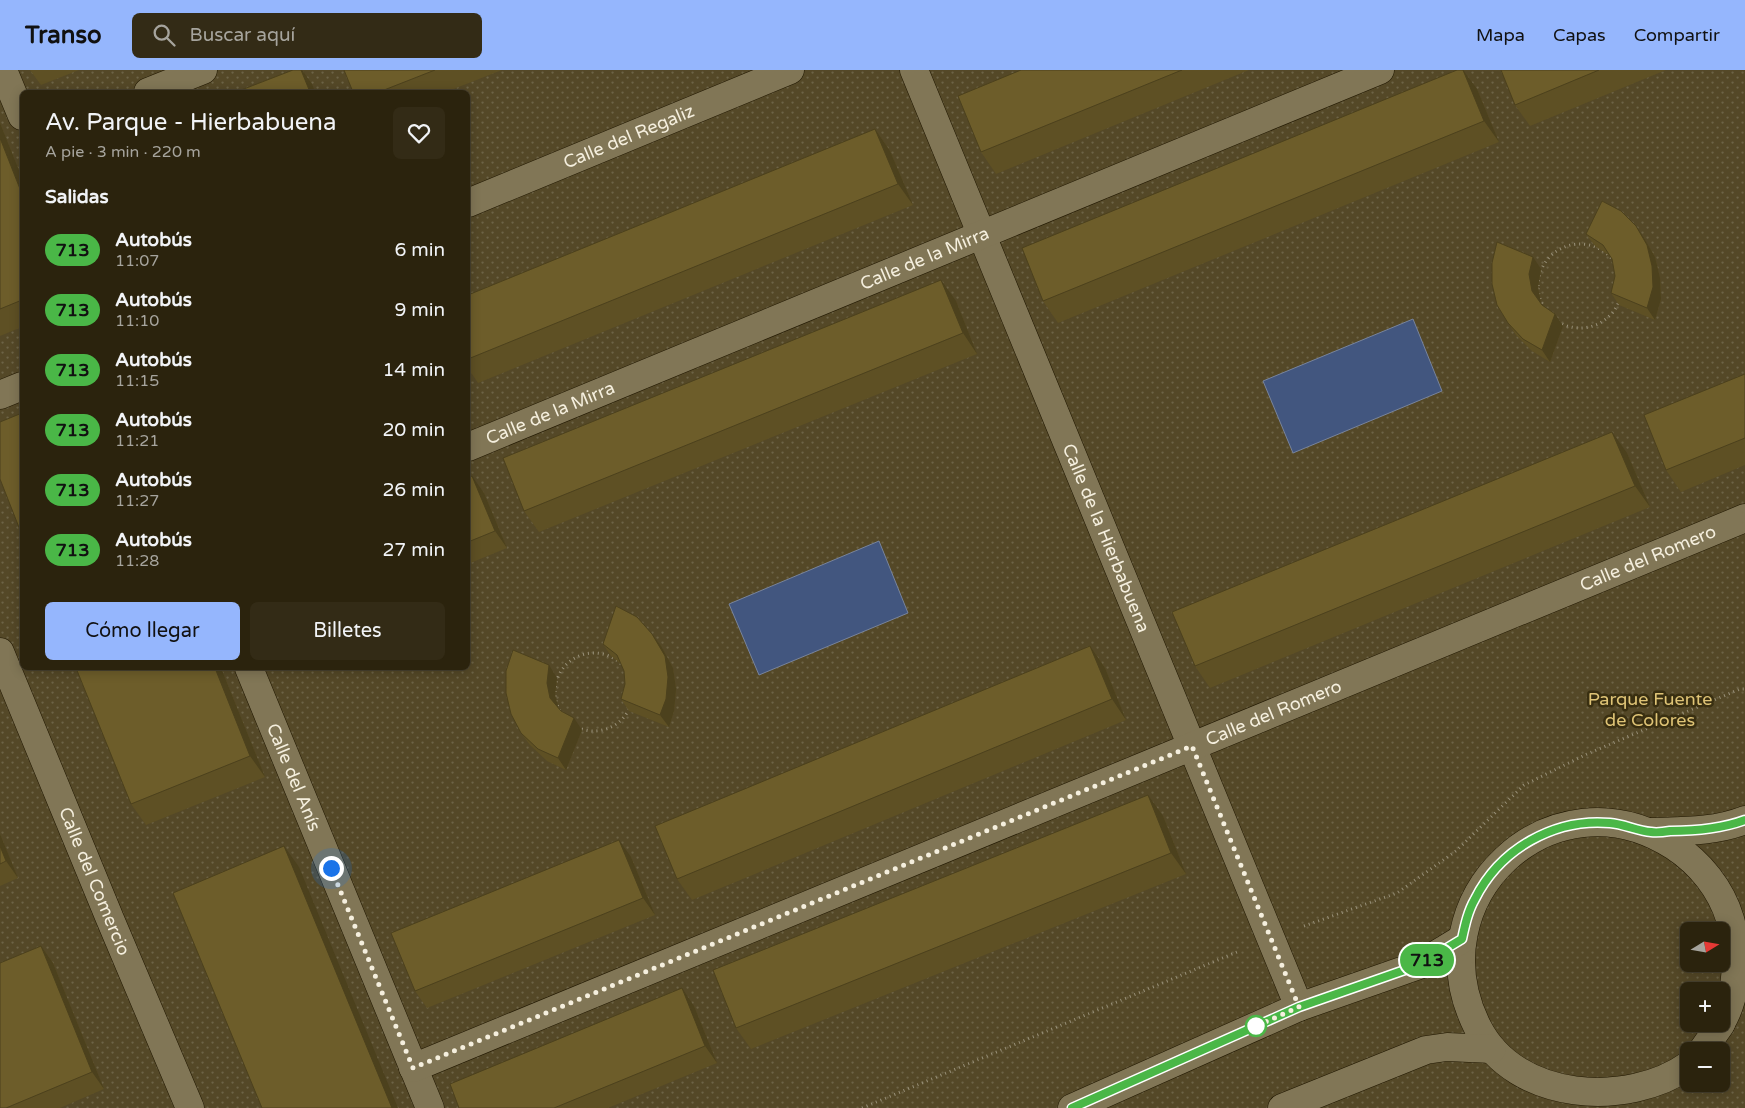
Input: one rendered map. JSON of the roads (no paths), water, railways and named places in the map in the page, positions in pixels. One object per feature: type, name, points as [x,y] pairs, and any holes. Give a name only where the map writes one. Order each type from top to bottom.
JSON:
[{"type":"street","points":[[4,70],[20,111]]},
{"type":"street","points":[[153,90],[203,70]]},
{"type":"street","name":"Calle del Regaliz","points":[[470,202],[790,70]]},
{"type":"street","name":"Calle de la Hierbabuena","points":[[914,70],[1299,1007]]},
{"type":"street","name":"Calle de la Mirra","points":[[470,445],[1380,70]]},
{"type":"street","points":[[0,395],[20,387]]},
{"type":"street","name":"Calle del Romero","points":[[413,1068],[1745,518]]},
{"type":"street","name":"Calle del Comercio","points":[[0,652],[190,1108]]},
{"type":"street","name":"Calle del Anís","points":[[250,670],[430,1108]]},
{"type":"street","points":[[1650,832],[1701,830],[1732,825],[1745,820]]},
{"type":"street","points":[[1680,1071],[1648,1090],[1628,1096],[1607,1099],[1564,1095],[1544,1088],[1507,1065],[1481,1034],[1465,997],[1462,978],[1462,939],[1467,918],[1474,899],[1485,882],[1503,861],[1530,840],[1549,831],[1589,822],[1623,825],[1650,832],[1682,851],[1697,864],[1736,906],[1733,930],[1736,952],[1730,1006]]},
{"type":"street","points":[[1072,1108],[1299,1007],[1419,965],[1462,939]]},
{"type":"street","points":[[1710,1042],[1720,1032]]},
{"type":"street","points":[[1282,1108],[1336,1098],[1426,1050],[1447,1047],[1492,1049]]},
{"type":"water","points":[[1413,319],[1442,391],[1293,453],[1263,381]]},
{"type":"water","points":[[879,541],[908,613],[759,675],[729,604]]},
{"type":"park label","name":"Parque Fuente de Colores","points":[[1650,709]]}]
